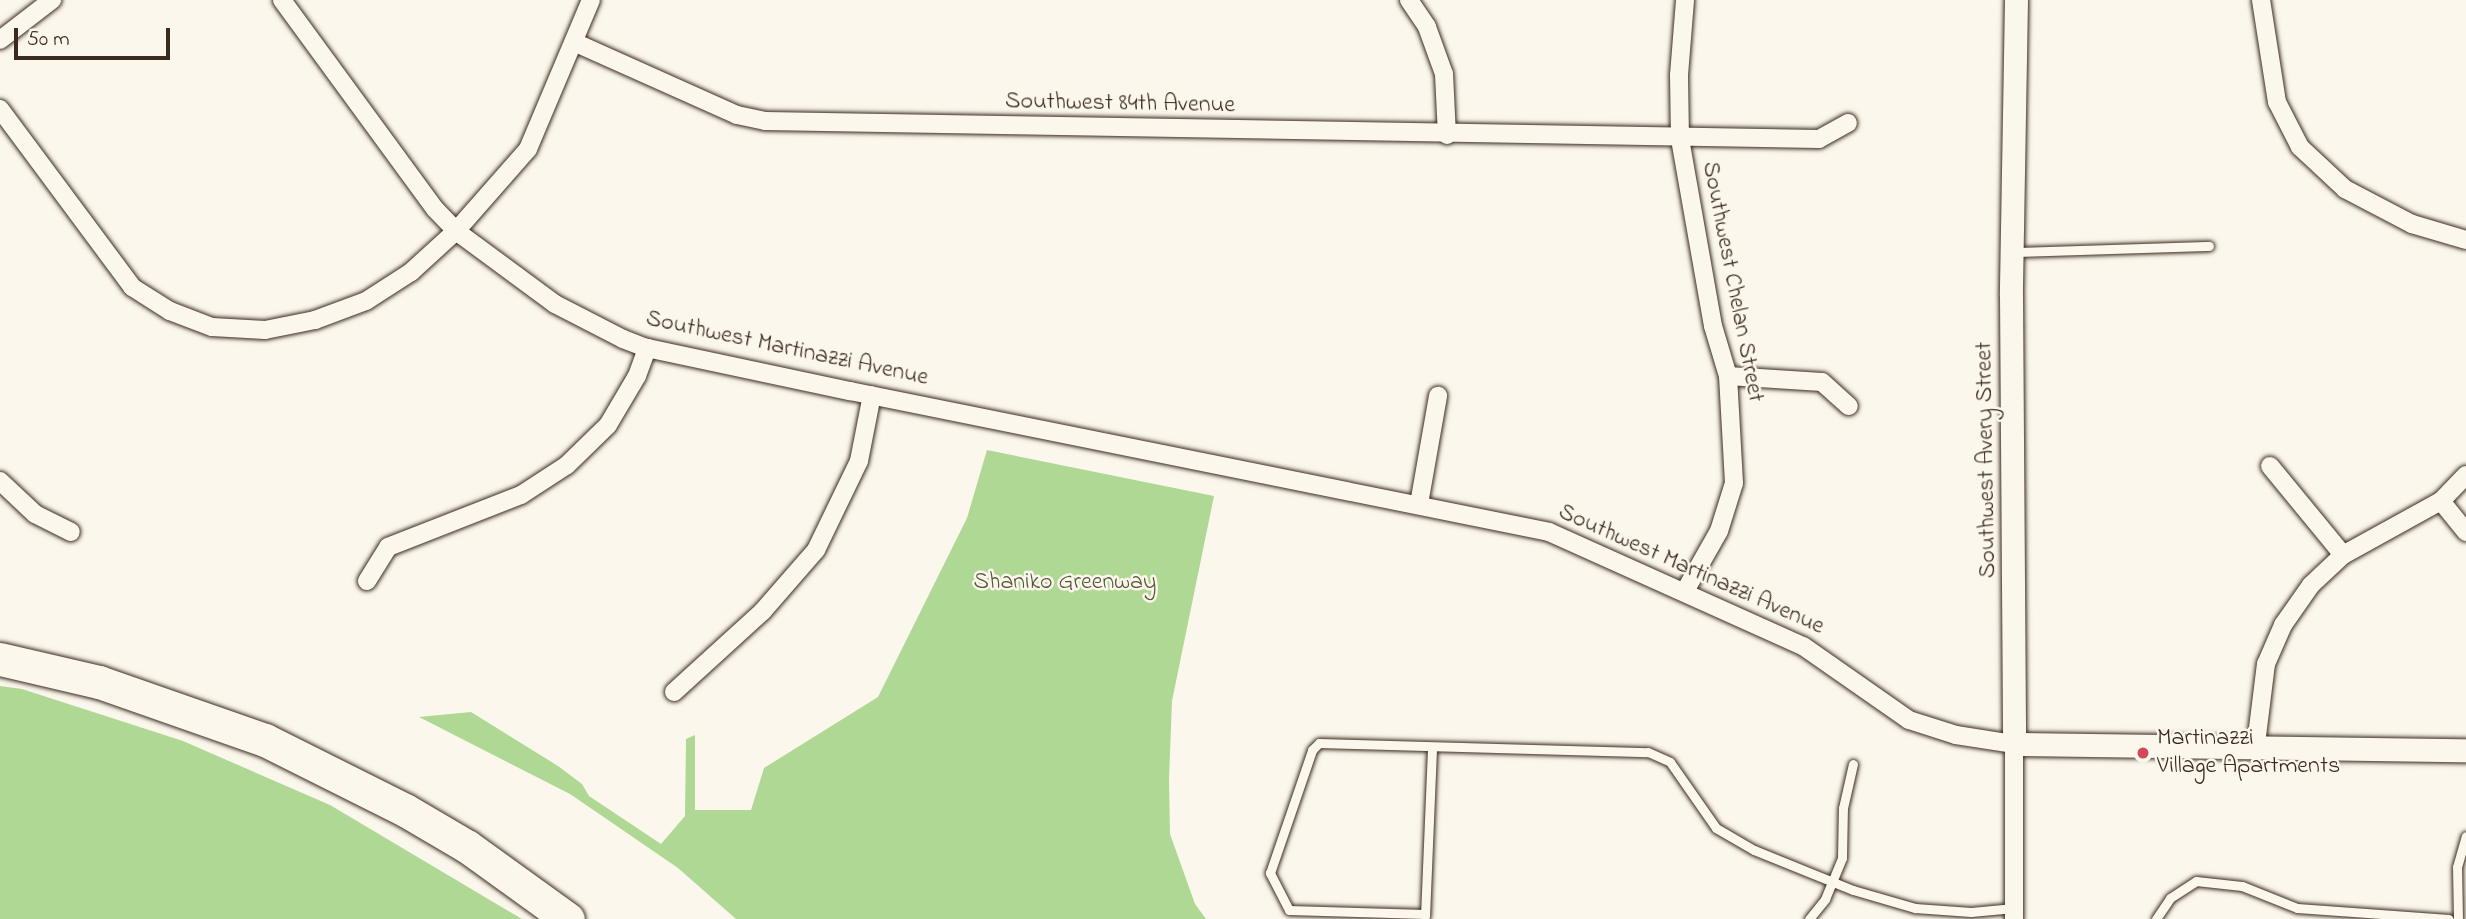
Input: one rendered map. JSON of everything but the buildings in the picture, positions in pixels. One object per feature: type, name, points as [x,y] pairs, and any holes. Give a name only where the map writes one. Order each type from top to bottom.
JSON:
[{"type":"highway","points":[[0,659],[99,682],[277,745],[405,810],[468,847],[568,919]]},
{"type":"street","name":"Southwest Martinazzi Avenue","points":[[282,0],[435,209],[456,231],[555,304],[647,348],[1549,531],[1803,646],[1909,720],[1956,735],[2014,744],[2256,744],[2466,750]]},
{"type":"street","points":[[0,109],[132,287],[170,311],[212,327],[265,330],[315,320],[366,301],[411,272],[456,231],[528,149],[576,43],[591,0]]},
{"type":"street","points":[[1409,0],[1427,27],[1444,74],[1447,135]]},
{"type":"street","name":"Southwest Chelan Street","points":[[1685,0],[1679,75],[1680,138],[1713,326],[1728,376],[1734,483],[1719,531],[1685,591]]},
{"type":"street","name":"Southwest Avery Street","points":[[2014,914],[2012,252],[2016,0]]},
{"type":"street","points":[[2261,0],[2277,103],[2300,147],[2345,188],[2412,225],[2466,240]]},
{"type":"street","points":[[0,40],[44,2]]},
{"type":"street","name":"Southwest 84th Avenue","points":[[576,43],[737,115],[765,121],[1447,135],[1819,139],[1848,123]]},
{"type":"street","points":[[367,581],[388,547],[521,495],[567,465],[608,425],[637,376],[647,348]]},
{"type":"street","points":[[1728,376],[1822,382],[1850,405]]},
{"type":"street","points":[[674,692],[762,612],[816,550],[859,461],[872,395]]},
{"type":"street","points":[[1419,505],[1438,396]]},
{"type":"street","points":[[2270,466],[2343,555]]},
{"type":"street","points":[[2256,744],[2266,664],[2283,625],[2311,586],[2343,555],[2441,501],[2466,475]]},
{"type":"street","points":[[0,481],[35,514],[71,532]]},
{"type":"street","points":[[2441,501],[2466,531]]},
{"type":"lane","points":[[2012,252],[2209,246]]},
{"type":"lane","points":[[1432,747],[1425,916],[1289,910],[1270,873],[1312,750],[1319,743],[1657,754],[1676,770],[1716,828],[1754,850],[1834,883],[1915,908],[2014,914]]},
{"type":"lane","points":[[1809,919],[1834,883],[1842,858],[1843,808],[1853,764]]},
{"type":"lane","points":[[2458,919],[2458,867],[2466,836]]},
{"type":"lane","points":[[2156,919],[2170,898],[2196,881],[2242,887],[2297,908],[2449,919]]},
{"type":"green space","name":"Shaniko Greenway","points":[[987,450],[1214,496],[1172,701],[1169,779],[1170,834],[1195,904],[1206,919],[736,919],[678,868],[570,794],[419,717],[471,712],[558,766],[582,784],[589,796],[661,844],[685,816],[686,739],[695,735],[695,810],[751,810],[764,768],[878,697],[967,518]]},
{"type":"green space","points":[[0,686],[22,689],[183,741],[330,805],[522,919],[0,919]]},
{"type":"place","name":"Martinazzi Village Apartments","points":[[2143,753]]}]
